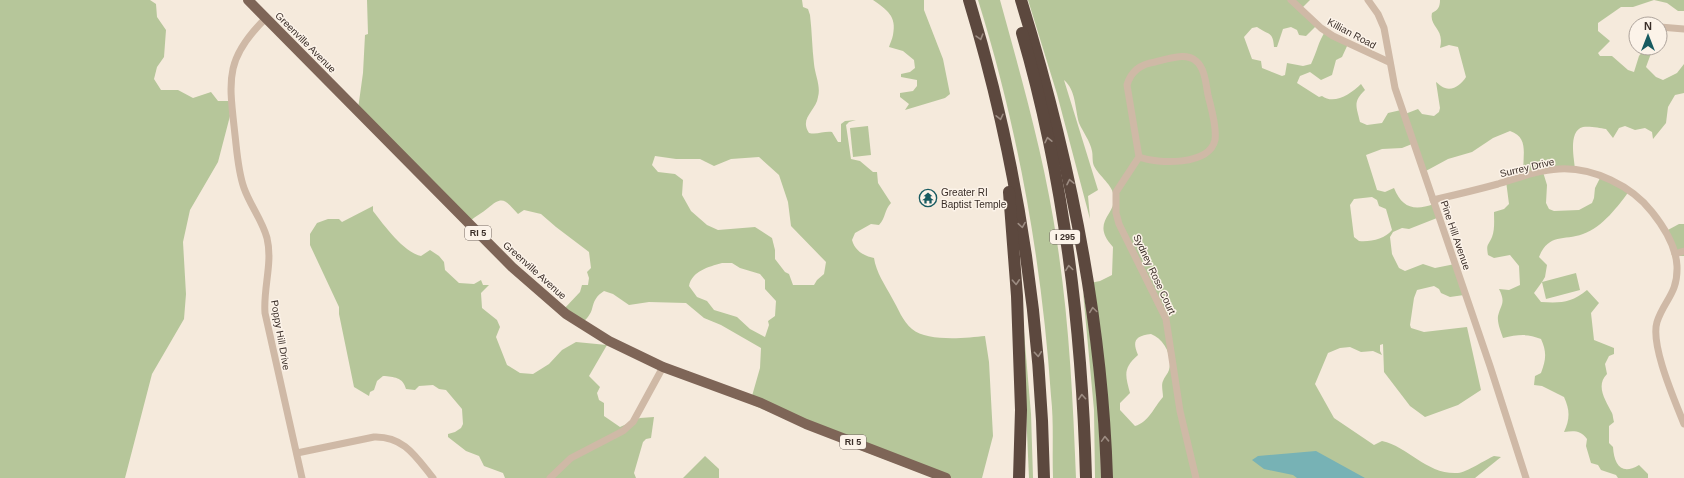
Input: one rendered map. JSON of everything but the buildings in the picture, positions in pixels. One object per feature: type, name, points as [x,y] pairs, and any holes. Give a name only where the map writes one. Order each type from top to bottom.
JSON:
[{"type":"highway","points":[[969,0],[988,66],[1007,145],[1022,226],[1034,318],[1042,411],[1044,478]]},
{"type":"highway","name":"I 295","points":[[1013,0],[1041,106],[1062,215],[1078,338],[1086,478]]},
{"type":"highway","points":[[1021,0],[1056,125],[1084,251],[1099,358],[1107,478]]},
{"type":"highway","points":[[1007,145],[1008,184],[1017,296],[1024,478]]},
{"type":"highway","points":[[1019,478],[1021,410]]},
{"type":"main road","name":"Greenville Avenue","points":[[248,0],[541,294],[566,314],[609,341],[663,367],[754,400],[806,424],[946,478]]},
{"type":"street","name":"Killian Road","points":[[1291,0],[1320,28],[1333,36],[1390,62]]},
{"type":"street","name":"Pine Hill Avenue","points":[[1368,0],[1378,14],[1384,28],[1397,94],[1526,478]]},
{"type":"street","name":"Poppy Hill Drive","points":[[266,18],[242,46],[234,63],[231,99],[238,159],[243,186],[263,227],[268,248],[270,260],[264,296],[265,313],[302,478]]},
{"type":"street","points":[[1668,28],[1684,30]]},
{"type":"street","points":[[1177,58],[1189,58],[1196,60],[1201,66],[1214,125],[1215,139],[1212,147],[1205,153],[1182,161],[1150,161],[1139,157],[1127,85],[1130,75],[1139,67],[1151,62],[1177,58]]},
{"type":"street","name":"Sydney Rose Court","points":[[1139,157],[1116,192],[1116,213],[1166,319],[1180,411],[1196,478]]},
{"type":"street","name":"Surrey Drive","points":[[1433,200],[1545,171],[1570,169],[1621,185],[1635,194],[1659,220],[1675,254],[1677,266],[1675,288],[1656,324],[1656,331],[1658,350],[1684,424]]},
{"type":"street","points":[[1675,254],[1684,251]]},
{"type":"street","points":[[550,478],[571,458],[623,431],[633,422],[663,367]]},
{"type":"street","points":[[297,453],[383,436],[393,438],[403,444],[433,478]]},
{"type":"green space","points":[[0,0],[150,0],[156,4],[157,17],[166,30],[164,57],[157,67],[154,79],[161,90],[178,90],[193,98],[211,92],[218,101],[229,101],[230,116],[218,162],[190,210],[183,242],[186,294],[184,319],[152,374],[125,478],[0,478]]},
{"type":"green space","points":[[367,0],[802,0],[803,7],[808,9],[810,15],[814,64],[819,89],[817,102],[807,119],[806,128],[809,133],[815,134],[832,132],[838,142],[841,142],[841,124],[845,121],[856,120],[849,122],[846,125],[851,159],[860,161],[873,172],[877,172],[878,183],[891,203],[879,225],[871,224],[855,233],[852,240],[853,244],[860,252],[874,258],[884,283],[903,319],[912,329],[927,336],[947,338],[985,336],[989,362],[993,436],[982,478],[934,478],[855,448],[753,405],[750,403],[760,368],[761,348],[721,325],[704,318],[686,303],[649,302],[629,305],[613,294],[604,291],[596,299],[591,313],[583,323],[563,310],[580,292],[582,285],[588,285],[589,278],[587,272],[591,268],[589,252],[541,214],[524,210],[518,214],[510,205],[501,200],[497,201],[470,221],[358,109],[363,73],[365,35],[368,34]],"holes":[[[655,156],[676,159],[700,159],[714,166],[731,159],[759,157],[779,175],[788,202],[791,226],[826,262],[824,274],[814,285],[793,285],[789,274],[785,272],[775,259],[775,250],[772,238],[755,227],[718,230],[707,225],[691,211],[682,195],[683,180],[675,174],[658,172],[652,165]],[[722,263],[732,263],[740,268],[760,274],[765,280],[765,289],[776,301],[775,316],[768,321],[769,325],[765,337],[750,329],[737,317],[714,310],[707,301],[697,297],[689,286],[693,277],[701,270]]]},
{"type":"green space","points":[[873,0],[924,0],[924,10],[943,59],[950,94],[945,98],[905,110],[909,104],[900,97],[900,93],[913,91],[917,86],[917,80],[901,77],[901,74],[910,72],[915,68],[914,60],[903,51],[889,47],[893,37],[894,23],[887,10]]},
{"type":"green space","points":[[978,0],[1000,0],[1032,120],[1046,181],[1057,242],[1065,300],[1072,389],[1076,478],[1053,478],[1052,406],[1047,346],[1034,246],[1026,196],[1005,97]]},
{"type":"green space","points":[[1028,0],[1310,0],[1302,8],[1318,24],[1306,36],[1299,35],[1297,30],[1291,27],[1283,29],[1277,47],[1274,47],[1272,38],[1269,34],[1257,27],[1252,28],[1244,37],[1252,59],[1261,61],[1262,68],[1282,76],[1285,75],[1287,63],[1303,66],[1311,64],[1326,30],[1348,44],[1342,57],[1336,60],[1332,75],[1321,80],[1310,72],[1300,76],[1297,83],[1319,97],[1322,96],[1332,99],[1337,99],[1347,95],[1361,84],[1365,90],[1356,104],[1360,122],[1367,125],[1382,123],[1388,113],[1401,110],[1405,114],[1418,109],[1422,114],[1434,116],[1439,112],[1440,108],[1436,82],[1440,86],[1448,89],[1459,85],[1466,77],[1458,47],[1449,45],[1440,48],[1440,36],[1433,22],[1432,13],[1439,6],[1440,0],[1654,0],[1633,7],[1621,7],[1598,23],[1598,31],[1610,41],[1598,53],[1600,56],[1612,56],[1628,70],[1634,72],[1639,56],[1650,56],[1646,67],[1656,77],[1663,80],[1677,73],[1684,64],[1684,93],[1675,95],[1668,107],[1666,123],[1653,139],[1652,132],[1645,128],[1635,130],[1625,126],[1619,128],[1613,138],[1606,129],[1583,127],[1575,134],[1574,139],[1573,152],[1575,169],[1543,172],[1547,185],[1546,203],[1549,209],[1554,211],[1579,210],[1592,203],[1595,188],[1601,176],[1630,190],[1610,215],[1590,231],[1576,236],[1557,239],[1547,244],[1539,257],[1547,265],[1545,277],[1534,293],[1541,302],[1560,302],[1576,298],[1587,290],[1599,303],[1591,313],[1594,340],[1614,348],[1614,354],[1609,356],[1605,364],[1607,374],[1602,383],[1603,394],[1614,422],[1609,426],[1609,443],[1613,447],[1617,463],[1623,469],[1633,468],[1639,465],[1648,474],[1648,478],[1618,478],[1616,475],[1601,470],[1598,465],[1591,463],[1586,446],[1587,439],[1582,434],[1577,432],[1564,432],[1568,414],[1564,397],[1542,386],[1534,385],[1535,376],[1541,373],[1545,360],[1545,352],[1541,339],[1522,335],[1503,338],[1498,319],[1503,301],[1499,289],[1509,290],[1520,285],[1519,266],[1510,255],[1494,258],[1488,255],[1487,249],[1494,231],[1494,212],[1504,209],[1509,204],[1506,181],[1524,174],[1523,143],[1517,134],[1510,131],[1493,138],[1472,152],[1448,159],[1424,172],[1412,144],[1402,148],[1382,149],[1366,155],[1377,190],[1385,192],[1394,188],[1401,200],[1410,206],[1420,207],[1434,204],[1437,218],[1409,229],[1402,228],[1393,232],[1390,237],[1392,254],[1399,268],[1405,271],[1423,264],[1435,268],[1455,264],[1464,295],[1450,297],[1441,293],[1439,289],[1434,286],[1417,290],[1414,298],[1410,325],[1411,328],[1424,332],[1467,327],[1481,390],[1458,405],[1425,417],[1410,406],[1384,372],[1383,344],[1380,345],[1382,355],[1373,351],[1361,352],[1350,347],[1340,348],[1328,353],[1315,384],[1334,418],[1374,445],[1382,441],[1392,444],[1437,470],[1458,473],[1494,456],[1501,457],[1475,478],[1103,478],[1090,283],[1100,281],[1112,275],[1113,247],[1104,231],[1104,225],[1114,203],[1114,197],[1111,188],[1094,166],[1091,147],[1079,123],[1073,94],[1068,84],[1064,80],[1098,190],[1088,196],[1090,219],[1057,94]],"holes":[[[1372,197],[1377,200],[1379,206],[1386,209],[1392,230],[1386,236],[1368,241],[1359,241],[1354,237],[1350,205],[1354,199]],[[1151,334],[1156,336],[1163,344],[1170,359],[1169,370],[1162,383],[1163,397],[1148,418],[1135,426],[1120,410],[1120,403],[1130,393],[1126,372],[1130,364],[1138,355],[1135,346],[1136,340],[1141,336]]]},
{"type":"green space","points":[[1654,0],[1684,0],[1684,11],[1678,11],[1667,3]]},
{"type":"green space","points":[[868,126],[871,155],[853,157],[850,128]]},
{"type":"green space","points":[[373,206],[373,211],[394,237],[407,249],[421,256],[430,250],[439,256],[444,262],[445,270],[459,283],[474,284],[481,280],[483,285],[489,285],[481,293],[482,308],[497,320],[500,327],[496,337],[507,365],[520,373],[533,374],[549,364],[562,350],[576,342],[607,345],[589,376],[600,387],[597,393],[599,400],[604,403],[604,416],[620,427],[640,418],[654,417],[651,438],[646,439],[643,442],[634,473],[636,478],[505,478],[503,473],[484,466],[479,456],[466,451],[448,437],[448,434],[461,428],[463,424],[462,409],[446,390],[439,389],[433,385],[419,386],[415,390],[406,389],[403,382],[398,378],[383,376],[377,381],[374,390],[370,392],[369,396],[354,387],[339,314],[339,307],[310,245],[310,234],[317,223],[328,219],[339,219],[342,222]]},
{"type":"green space","points":[[1679,224],[1684,224],[1684,256],[1676,256],[1666,231]]},
{"type":"green space","points":[[1576,273],[1580,290],[1546,299],[1542,282]]},
{"type":"green space","points":[[1083,292],[1088,315],[1094,361],[1101,478],[1095,478],[1094,410]]},
{"type":"green space","points":[[1021,297],[1031,414],[1033,478],[1029,478]]},
{"type":"green space","points":[[705,456],[719,469],[719,478],[683,478]]},
{"type":"water","points":[[1316,451],[1365,478],[1297,478],[1293,475],[1264,469],[1252,460],[1258,456]]},
{"type":"place","name":"Greater RI Baptist Temple","points":[[928,198]]}]
